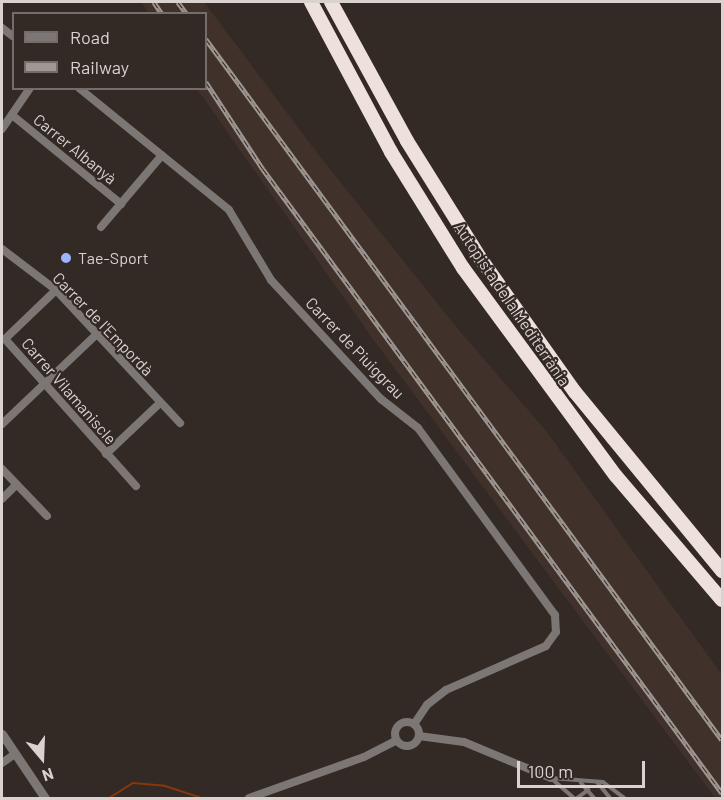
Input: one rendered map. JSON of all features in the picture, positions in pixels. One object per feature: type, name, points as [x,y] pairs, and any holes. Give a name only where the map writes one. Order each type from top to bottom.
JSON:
[{"type":"highway","name":"Autopista de la Mediterrània","points":[[311,2],[386,142],[463,268],[616,476],[723,600]]},
{"type":"highway","name":"Autopista de la Mediterrània","points":[[331,2],[407,141],[493,276],[575,392],[723,571]]},
{"type":"street","name":"Carrer Albanyà","points":[[2,129],[29,90]]},
{"type":"street","name":"Carrer de Piuiggrau","points":[[81,90],[229,210],[271,280],[381,399],[418,428],[555,615],[556,632],[546,646],[458,683],[430,702],[414,724]]},
{"type":"street","name":"Carrer Albanyà","points":[[12,115],[121,204]]},
{"type":"street","name":"Carrer Albanyà","points":[[101,227],[162,155]]},
{"type":"street","name":"Carrer de l'Empordà","points":[[2,249],[56,290],[180,423]]},
{"type":"street","name":"Carrer Vilamaniscle","points":[[56,290],[5,339],[136,486]]},
{"type":"street","points":[[2,424],[98,333]]},
{"type":"street","points":[[106,454],[160,403]]},
{"type":"street","points":[[2,469],[47,516]]},
{"type":"street","points":[[2,499],[16,485]]},
{"type":"street","points":[[396,741],[397,726],[407,721],[414,724],[419,736]]},
{"type":"street","points":[[2,734],[45,798]]},
{"type":"street","points":[[249,798],[364,757],[396,741],[409,746],[419,736]]},
{"type":"street","points":[[419,736],[464,742],[551,778]]},
{"type":"street","points":[[2,763],[15,754]]},
{"type":"lane","points":[[551,778],[581,783],[597,781],[609,783],[624,798]]},
{"type":"lane","points":[[551,778],[576,798],[588,790]]},
{"type":"lane","points":[[597,781],[610,798]]},
{"type":"lane","points":[[581,783],[594,798]]},
{"type":"shaded area","points":[[141,2],[204,2],[318,154],[458,329],[547,432],[722,675],[722,798],[715,798],[372,338],[198,90],[207,90],[207,12],[148,12]]},
{"type":"waterway","points":[[109,798],[133,783],[165,786],[203,798]]},
{"type":"waterway","points":[[514,798],[528,798]]},
{"type":"railway","points":[[154,2],[161,12]]},
{"type":"railway","points":[[178,2],[186,12]]},
{"type":"railway","points":[[207,40],[722,740]]},
{"type":"railway","points":[[207,84],[263,169],[722,793]]},
{"type":"place","name":"Tae-Sport","points":[[66,258]]}]
